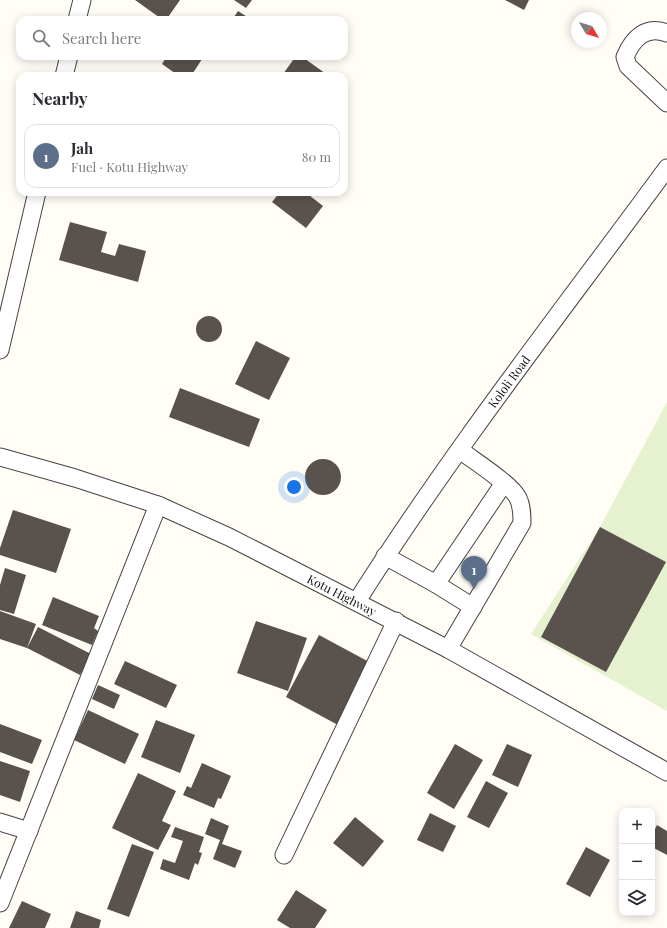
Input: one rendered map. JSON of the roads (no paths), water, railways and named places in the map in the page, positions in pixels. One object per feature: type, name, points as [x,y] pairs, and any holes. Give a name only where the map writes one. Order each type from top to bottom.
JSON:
[{"type":"street","points":[[78,16],[82,0]]},
{"type":"street","points":[[667,33],[660,30],[645,31],[634,40],[625,57],[628,66],[667,103]]},
{"type":"street","points":[[65,72],[68,60]]},
{"type":"street","name":"Kololi Road","points":[[357,600],[385,556],[460,450],[667,168]]},
{"type":"street","points":[[0,350],[36,196]]},
{"type":"street","points":[[448,649],[522,523],[522,512],[518,497],[504,483],[460,450]]},
{"type":"street","name":"Kotu Highway","points":[[0,457],[68,476],[158,505],[229,537],[357,600],[448,649],[667,772]]},
{"type":"street","points":[[436,584],[504,483]]},
{"type":"street","points":[[0,903],[158,505]]},
{"type":"street","points":[[385,556],[436,584],[473,607]]},
{"type":"street","points":[[284,855],[396,621]]},
{"type":"street","points":[[0,822],[29,831]]},
{"type":"place","name":"Jah","points":[[474,589]]}]
